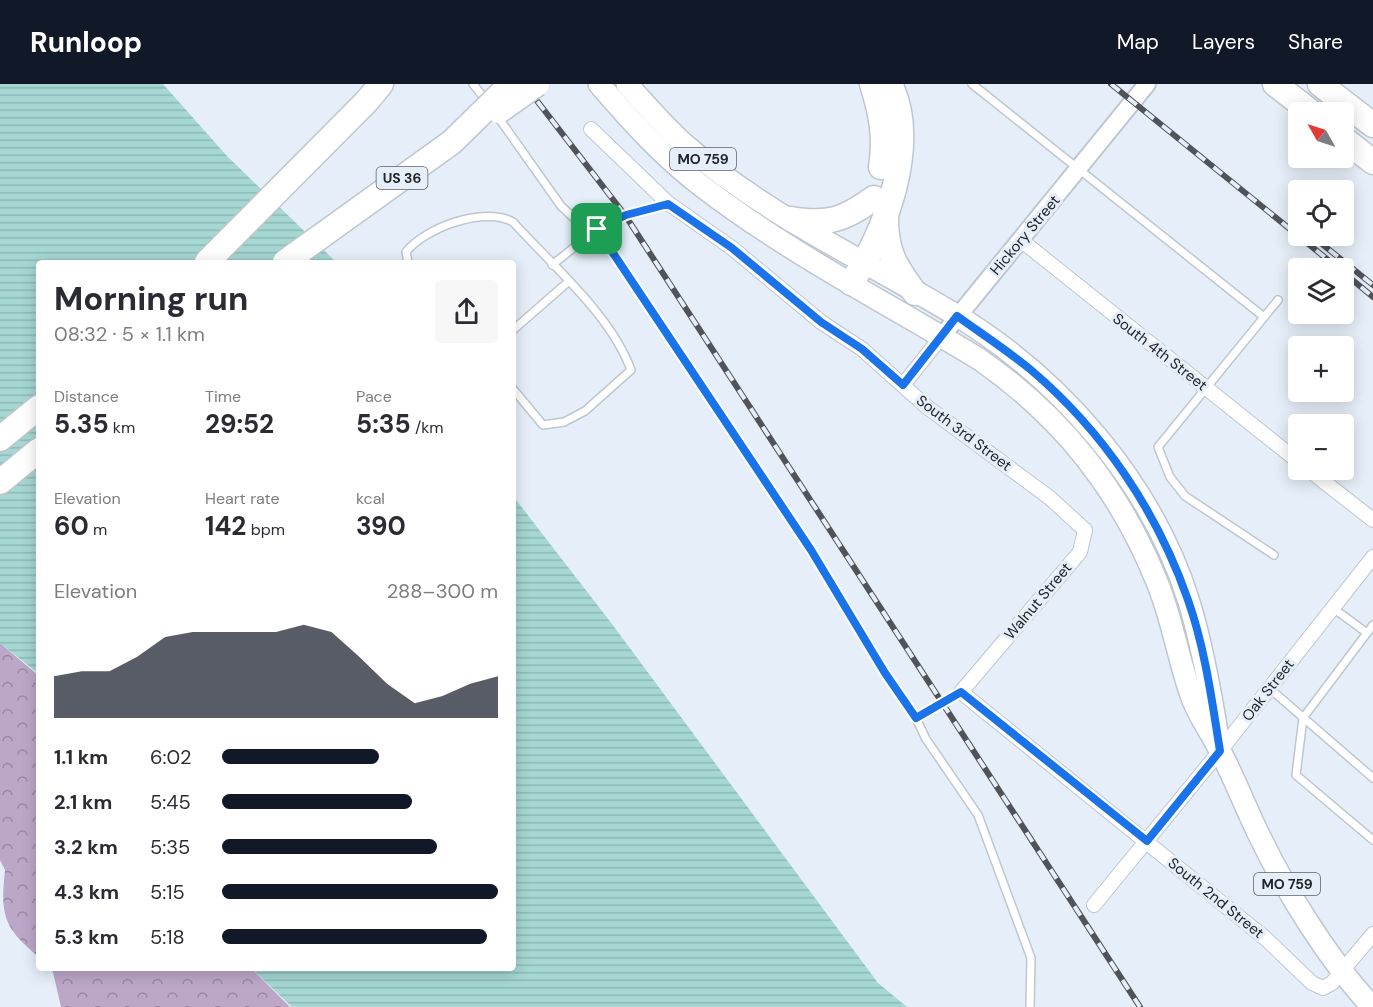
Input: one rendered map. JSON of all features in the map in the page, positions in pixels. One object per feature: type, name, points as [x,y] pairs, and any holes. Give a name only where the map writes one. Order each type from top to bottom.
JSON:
[{"type":"highway","points":[[209,260],[367,101],[381,84]]},
{"type":"highway","name":"US 36","points":[[288,260],[452,142],[512,84]]},
{"type":"highway","points":[[452,142],[537,84]]},
{"type":"highway","points":[[872,84],[881,112],[884,143],[880,208],[893,262],[915,293]]},
{"type":"highway","points":[[857,269],[900,159],[900,124],[890,84]]},
{"type":"highway","points":[[1275,84],[1298,102]]},
{"type":"highway","points":[[1320,84],[1373,125]]},
{"type":"highway","points":[[1354,147],[1373,162]]},
{"type":"highway","points":[[791,219],[816,223],[836,220],[856,211],[880,208]]},
{"type":"highway","points":[[0,439],[36,409]]},
{"type":"highway","points":[[2,481],[36,453]]},
{"type":"main road","name":"MO 759","points":[[599,84],[647,137],[701,186],[754,224],[915,293],[957,316],[1031,370],[1077,414],[1116,460],[1140,497],[1168,551],[1188,601],[1209,687],[1220,751]]},
{"type":"main road","name":"MO 759","points":[[627,84],[684,143],[723,175],[791,219],[942,336],[1013,382],[1047,413],[1081,450],[1112,492],[1158,583],[1191,697],[1220,751],[1261,840],[1318,937],[1342,972],[1372,1007]]},
{"type":"street","name":"Hickory Street","points":[[903,385],[1147,84]]},
{"type":"street","name":"South 3rd Street","points":[[591,129],[668,204],[732,248],[821,322],[862,349],[972,442],[1062,508]]},
{"type":"street","name":"South 4th Street","points":[[1022,241],[1288,453]]},
{"type":"street","points":[[1322,480],[1373,520]]},
{"type":"street","name":"Walnut Street","points":[[961,692],[1080,552],[1084,530],[1062,508]]},
{"type":"street","name":"Oak Street","points":[[1094,904],[1220,751],[1373,557]]},
{"type":"street","name":"South 2nd Street","points":[[961,692],[1265,938],[1312,983],[1323,988],[1332,983],[1342,972]]},
{"type":"street","points":[[1342,972],[1373,934]]},
{"type":"lane","points":[[473,84],[561,206],[576,220],[597,229],[811,550],[885,673],[916,718],[926,739],[978,815],[1031,958],[1030,1007]]},
{"type":"lane","points":[[972,84],[1264,317]]},
{"type":"lane","points":[[552,265],[597,229],[626,215],[668,204]]},
{"type":"lane","points":[[408,260],[406,252],[412,244],[438,229],[466,219],[502,216],[513,222],[600,318],[624,354],[630,370],[585,411],[564,422],[543,425],[516,393]]},
{"type":"lane","points":[[516,327],[568,282]]},
{"type":"lane","points":[[1274,555],[1185,496],[1170,477],[1161,460],[1158,447],[1187,409],[1207,390],[1278,300]]},
{"type":"lane","points":[[1333,608],[1367,633]]},
{"type":"lane","points":[[1373,625],[1303,718],[1296,775],[1373,840]]},
{"type":"lane","points":[[1269,688],[1373,778]]},
{"type":"lane","points":[[916,718],[961,692]]},
{"type":"green space","points":[[0,643],[36,673],[36,954],[18,938],[7,920],[3,899],[5,870],[0,860]]},
{"type":"green space","points":[[53,971],[254,971],[290,1007],[61,1007]]},
{"type":"shaded area","points":[[0,84],[163,84],[226,155],[334,260],[36,260],[36,672],[0,643]]},
{"type":"shaded area","points":[[516,500],[612,624],[878,983],[907,1007],[292,1007],[254,971],[516,971]]},
{"type":"railway","points":[[524,84],[625,215],[1140,1007]]},
{"type":"railway","points":[[1111,84],[1326,258]]},
{"type":"railway","points":[[1324,246],[1373,285]]},
{"type":"railway","points":[[1354,281],[1373,297]]},
{"type":"route","points":[[668,204],[732,248],[821,322],[862,349],[903,385],[957,316],[1031,370],[1077,414],[1116,460],[1140,497],[1168,551],[1188,601],[1209,687],[1220,751],[1147,841],[961,692],[916,718],[885,673],[811,550],[597,229],[626,215],[668,204]]}]
